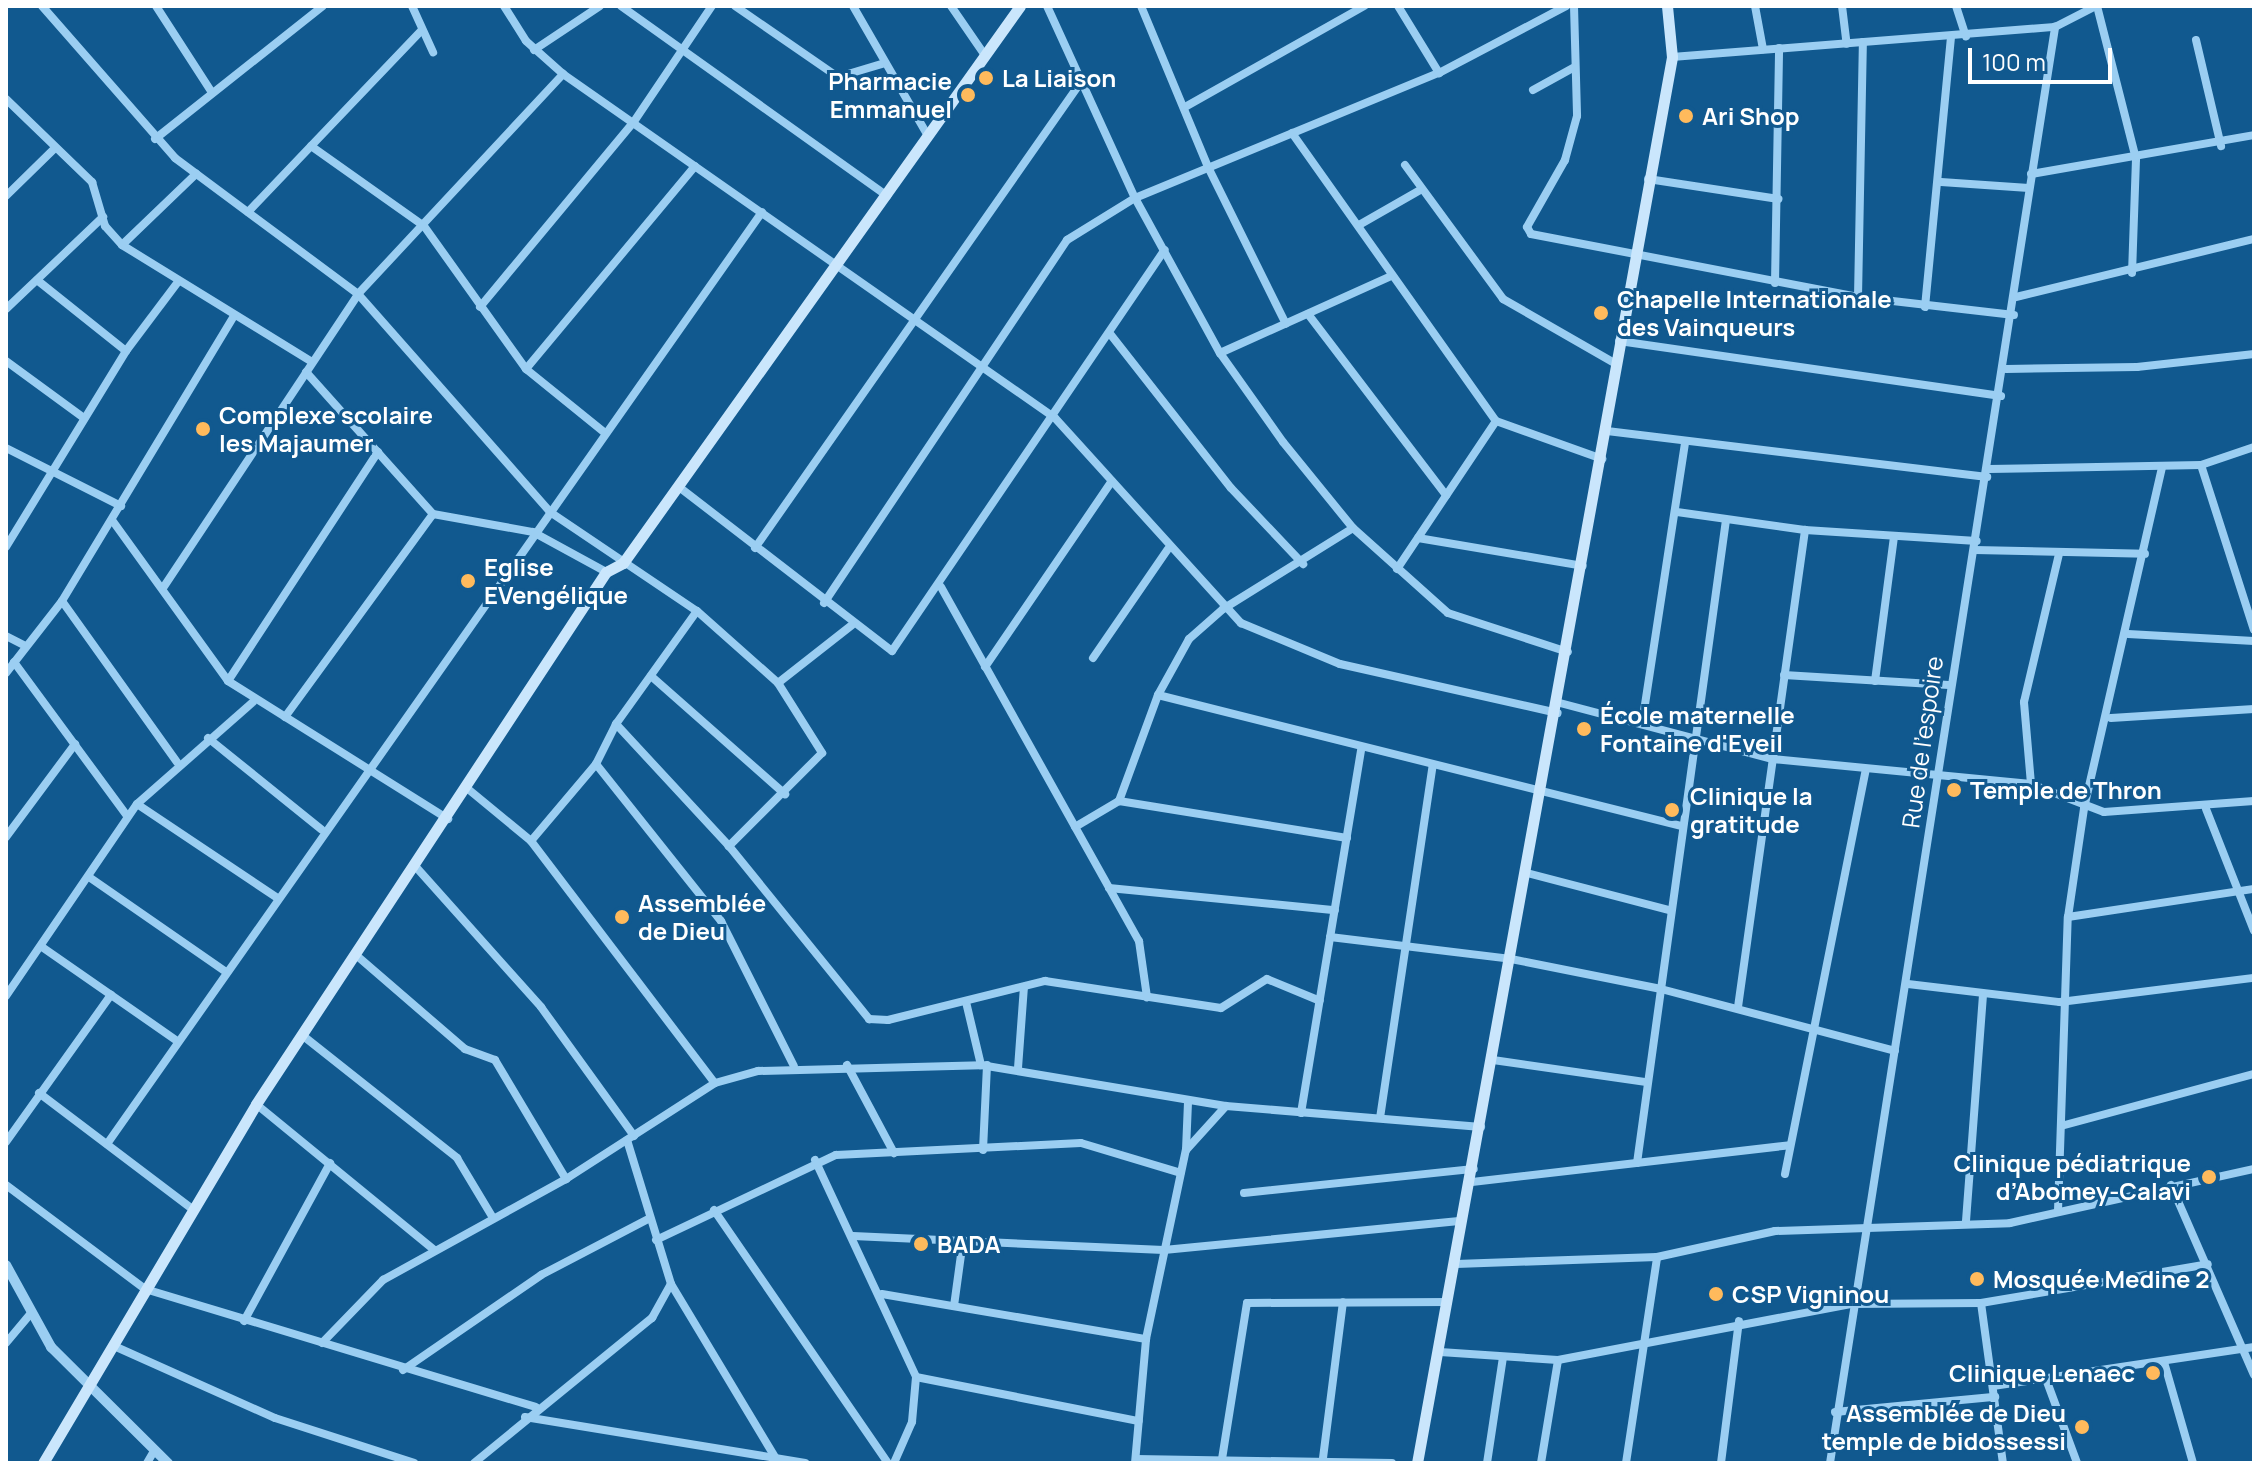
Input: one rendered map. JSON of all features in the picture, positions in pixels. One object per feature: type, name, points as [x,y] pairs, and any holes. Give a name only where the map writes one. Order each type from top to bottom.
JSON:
[{"type":"main road","points":[[43,1463],[114,1346],[191,1208],[256,1104],[448,820],[606,572],[623,563],[679,487],[1020,6]]},
{"type":"main road","points":[[1417,1463],[1475,1169],[1559,708],[1607,431],[1632,258],[1672,57],[1667,6]]},
{"type":"street","points":[[42,6],[155,139],[196,174],[358,294],[550,512],[697,611],[778,683],[822,753],[785,794],[729,846]]},
{"type":"street","points":[[156,6],[211,91]]},
{"type":"street","points":[[155,139],[211,91],[323,6]]},
{"type":"street","points":[[412,6],[433,52]]},
{"type":"street","points":[[504,6],[534,50],[563,74],[762,212],[841,262],[1055,418],[1223,609],[1262,634],[1340,664],[1642,724],[1772,759],[1866,770],[1938,772],[2031,784],[2084,808],[2206,809],[2254,801]]},
{"type":"street","points":[[534,50],[600,6]]},
{"type":"street","points":[[621,6],[681,52],[887,196]]},
{"type":"street","points":[[480,307],[633,123],[712,6]]},
{"type":"street","points":[[735,6],[838,77],[882,64]]},
{"type":"street","points":[[853,6],[882,64],[928,136]]},
{"type":"street","points":[[951,6],[984,54]]},
{"type":"street","points":[[1047,6],[1135,198],[1220,353],[1353,528],[1460,622],[1569,652]]},
{"type":"street","points":[[1141,6],[1208,167],[1286,324]]},
{"type":"street","points":[[1185,107],[1364,6]]},
{"type":"street","points":[[1398,6],[1439,73]]},
{"type":"street","points":[[824,603],[987,366],[1063,244],[1135,198],[1439,73],[1566,6]]},
{"type":"street","points":[[1574,6],[1573,133],[1527,230],[1632,258],[1775,283],[1925,307],[2014,315]]},
{"type":"street","points":[[1755,6],[1763,49]]},
{"type":"street","points":[[1842,6],[1847,44]]},
{"type":"street","points":[[1956,6],[1966,36]]},
{"type":"street","points":[[1672,57],[2055,27],[2096,6],[2136,159],[2132,273]]},
{"type":"street","name":"Rue de l'espoire","points":[[1830,1463],[1851,1304],[1908,984],[1949,685],[2006,369],[2031,174],[2055,27]]},
{"type":"street","points":[[248,212],[422,30]]},
{"type":"street","points":[[1925,307],[1941,182],[1951,37]]},
{"type":"street","points":[[2196,40],[2221,146]]},
{"type":"street","points":[[1858,297],[1863,42]]},
{"type":"street","points":[[1775,283],[1779,48]]},
{"type":"street","points":[[1533,90],[1573,68]]},
{"type":"street","points":[[163,588],[358,294],[563,74]]},
{"type":"street","points":[[755,548],[920,318],[1083,79]]},
{"type":"street","points":[[6,99],[54,149],[92,182],[103,217],[122,245],[177,283],[312,362]]},
{"type":"street","points":[[1292,133],[1496,421],[1602,460]]},
{"type":"street","points":[[2031,174],[2221,146],[2254,135]]},
{"type":"street","points":[[311,146],[424,226],[526,369],[605,433]]},
{"type":"street","points":[[6,196],[54,149]]},
{"type":"street","points":[[1405,165],[1420,190],[1503,299],[1616,364]]},
{"type":"street","points":[[526,369],[695,166]]},
{"type":"street","points":[[122,245],[196,174]]},
{"type":"street","points":[[1647,179],[1778,199]]},
{"type":"street","points":[[1941,182],[2029,188]]},
{"type":"street","points":[[1359,225],[1420,190]]},
{"type":"street","points":[[107,1144],[364,769],[762,212]]},
{"type":"street","points":[[6,309],[103,217]]},
{"type":"street","points":[[2016,297],[2132,273],[2254,239]]},
{"type":"street","points":[[679,487],[852,625],[892,651],[941,587],[1165,250]]},
{"type":"street","points":[[1220,353],[1391,276]]},
{"type":"street","points":[[37,280],[126,351]]},
{"type":"street","points":[[6,547],[126,351],[177,283]]},
{"type":"street","points":[[1308,314],[1446,495]]},
{"type":"street","points":[[6,673],[62,601],[233,317]]},
{"type":"street","points":[[1111,335],[1222,477],[1303,564]]},
{"type":"street","points":[[1619,341],[2001,396]]},
{"type":"street","points":[[2006,369],[2152,366],[2254,354]]},
{"type":"street","points":[[6,361],[84,418]]},
{"type":"street","points":[[306,372],[433,514],[533,532],[606,572]]},
{"type":"street","points":[[1397,569],[1496,421]]},
{"type":"street","points":[[1607,431],[1988,473],[2201,465],[2254,447]]},
{"type":"street","points":[[1642,724],[1677,512],[1685,442]]},
{"type":"street","points":[[6,448],[121,506]]},
{"type":"street","points":[[228,681],[378,452]]},
{"type":"street","points":[[2201,465],[2254,630]]},
{"type":"street","points":[[2058,1211],[2060,1002],[2068,917],[2084,808],[2111,718],[2162,467]]},
{"type":"street","points":[[985,667],[1112,481]]},
{"type":"street","points":[[1677,512],[1805,530],[2059,554],[2145,554]]},
{"type":"street","points":[[285,717],[433,514]]},
{"type":"street","points":[[112,520],[228,681],[253,702],[285,717],[448,820]]},
{"type":"street","points":[[1637,1163],[1669,910],[1726,520]]},
{"type":"street","points":[[1075,827],[1119,801],[1158,695],[1183,648],[1223,609],[1303,564],[1353,528]]},
{"type":"street","points":[[1738,1007],[1805,530]]},
{"type":"street","points":[[1875,681],[1894,537]]},
{"type":"street","points":[[1418,538],[1583,566]]},
{"type":"street","points":[[1093,658],[1168,549]]},
{"type":"street","points":[[2031,784],[2024,702],[2059,554]]},
{"type":"street","points":[[941,587],[1142,949],[1147,997]]},
{"type":"street","points":[[62,601],[177,762]]},
{"type":"street","points":[[531,841],[596,764],[616,724],[697,611]]},
{"type":"street","points":[[778,683],[852,625]]},
{"type":"street","points":[[2128,634],[2254,641]]},
{"type":"street","points":[[6,636],[26,646]]},
{"type":"street","points":[[14,662],[127,816]]},
{"type":"street","points":[[1784,675],[1949,685]]},
{"type":"street","points":[[651,676],[785,794]]},
{"type":"street","points":[[1158,695],[1361,749],[1543,788],[1681,826]]},
{"type":"street","points":[[6,996],[137,804],[177,762],[253,702]]},
{"type":"street","points":[[2111,718],[2254,709]]},
{"type":"street","points":[[616,724],[729,846],[869,1019],[966,1002],[1045,981],[1221,1008],[1267,979],[1320,1001]]},
{"type":"street","points":[[208,738],[322,830]]},
{"type":"street","points":[[6,837],[75,744]]},
{"type":"street","points":[[1301,1113],[1361,749]]},
{"type":"street","points":[[596,764],[721,921],[794,1066]]},
{"type":"street","points":[[1380,1118],[1433,765]]},
{"type":"street","points":[[1785,1174],[1810,1028],[1866,770]]},
{"type":"street","points":[[468,789],[531,841],[715,1083]]},
{"type":"street","points":[[1119,801],[1347,838]]},
{"type":"street","points":[[137,804],[276,897]]},
{"type":"street","points":[[2206,809],[2254,931]]},
{"type":"street","points":[[416,867],[541,1007],[631,1138],[648,1219],[671,1284],[768,1459]]},
{"type":"street","points":[[1527,873],[1669,910]]},
{"type":"street","points":[[89,877],[225,971]]},
{"type":"street","points":[[1109,888],[1335,910]]},
{"type":"street","points":[[2068,917],[2254,889]]},
{"type":"street","points":[[1330,937],[1511,959],[1661,989],[1895,1051]]},
{"type":"street","points":[[42,947],[177,1041]]},
{"type":"street","points":[[356,955],[465,1049],[495,1060],[566,1179]]},
{"type":"street","points":[[1908,984],[2060,1002],[2254,978]]},
{"type":"street","points":[[1018,1068],[1024,987]]},
{"type":"street","points":[[1966,1221],[1983,994]]},
{"type":"street","points":[[6,1142],[111,995]]},
{"type":"street","points":[[966,1002],[984,1065],[983,1150]]},
{"type":"street","points":[[302,1035],[465,1165],[493,1218]]},
{"type":"street","points":[[1493,1060],[1646,1082]]},
{"type":"street","points":[[847,1065],[894,1153]]},
{"type":"street","points":[[322,1343],[383,1280],[433,1249],[566,1179],[715,1083],[794,1066],[984,1065],[1018,1068],[1188,1102],[1482,1127]]},
{"type":"street","points":[[2061,1126],[2254,1074]]},
{"type":"street","points":[[39,1093],[191,1208]]},
{"type":"street","points":[[1188,1102],[1186,1150],[1146,1339],[1135,1461],[1323,1458],[1392,1463]]},
{"type":"street","points":[[256,1104],[433,1249]]},
{"type":"street","points":[[1186,1150],[1226,1106]]},
{"type":"street","points":[[656,1240],[815,1160],[1081,1143],[1181,1173]]},
{"type":"street","points":[[1472,1182],[1790,1145]]},
{"type":"street","points":[[714,1210],[891,1463],[912,1422],[916,1377],[882,1294],[815,1160]]},
{"type":"street","points":[[244,1321],[330,1163]]},
{"type":"street","points":[[1244,1193],[1475,1169]]},
{"type":"street","points":[[1456,1264],[1657,1257],[1760,1232],[1866,1230],[1966,1221],[2010,1223],[2254,1169]]},
{"type":"street","points":[[6,1185],[145,1289],[403,1370],[536,1407]]},
{"type":"street","points":[[2171,1185],[2254,1375]]},
{"type":"street","points":[[403,1370],[529,1283],[648,1219]]},
{"type":"street","points":[[853,1236],[1164,1250],[1464,1221]]},
{"type":"street","points":[[954,1306],[963,1240]]},
{"type":"street","points":[[1626,1463],[1657,1257]]},
{"type":"street","points":[[1440,1352],[1558,1360],[1643,1345],[1739,1321],[1851,1304],[1981,1303],[2208,1264]]},
{"type":"street","points":[[7,1268],[30,1314],[88,1388],[168,1463]]},
{"type":"street","points":[[474,1463],[536,1407],[652,1318],[671,1284]]},
{"type":"street","points":[[882,1294],[1146,1339]]},
{"type":"street","points":[[1222,1459],[1246,1305],[1257,1299],[1448,1302]]},
{"type":"street","points":[[1323,1458],[1343,1302]]},
{"type":"street","points":[[1981,1303],[2003,1463]]},
{"type":"street","points":[[6,1343],[30,1314]]},
{"type":"street","points":[[1721,1463],[1739,1321]]},
{"type":"street","points":[[114,1346],[275,1418],[414,1463]]},
{"type":"street","points":[[1993,1386],[2254,1347]]},
{"type":"street","points":[[1487,1463],[1503,1357]]},
{"type":"street","points":[[1541,1463],[1558,1360]]},
{"type":"street","points":[[2164,1362],[2193,1463]]},
{"type":"street","points":[[916,1377],[1139,1421]]},
{"type":"street","points":[[2046,1379],[2077,1463]]},
{"type":"street","points":[[1835,1412],[1995,1397]]},
{"type":"street","points":[[525,1417],[805,1463]]},
{"type":"street","points":[[147,1463],[154,1451]]},
{"type":"place","name":"La Liaison","points":[[986,78]]},
{"type":"place","name":"Pharmacie Emmanuel","points":[[968,95]]},
{"type":"place","name":"Ari Shop","points":[[1686,116]]},
{"type":"place","name":"Chapelle Internationale des Vainqueurs","points":[[1601,313]]},
{"type":"place","name":"Complexe scolaire les Majaumer","points":[[203,429]]},
{"type":"place","name":"Eglise EVengélique","points":[[468,581]]},
{"type":"place","name":"École maternelle Fontaine d'Eveil","points":[[1584,729]]},
{"type":"place","name":"Temple de Thron","points":[[1954,790]]},
{"type":"place","name":"Clinique la gratitude","points":[[1672,810]]},
{"type":"place","name":"Assemblée de Dieu","points":[[622,917]]},
{"type":"place","name":"Clinique pédiatrique d’Abomey-Calavi","points":[[2209,1177]]},
{"type":"place","name":"BADA","points":[[921,1244]]},
{"type":"place","name":"Mosquée Medine 2","points":[[1977,1279]]},
{"type":"place","name":"CSP Vigninou","points":[[1716,1294]]},
{"type":"place","name":"Clinique Lenaec","points":[[2153,1373]]},
{"type":"place","name":"Assemblée de Dieu temple de bidossessi","points":[[2082,1427]]}]
